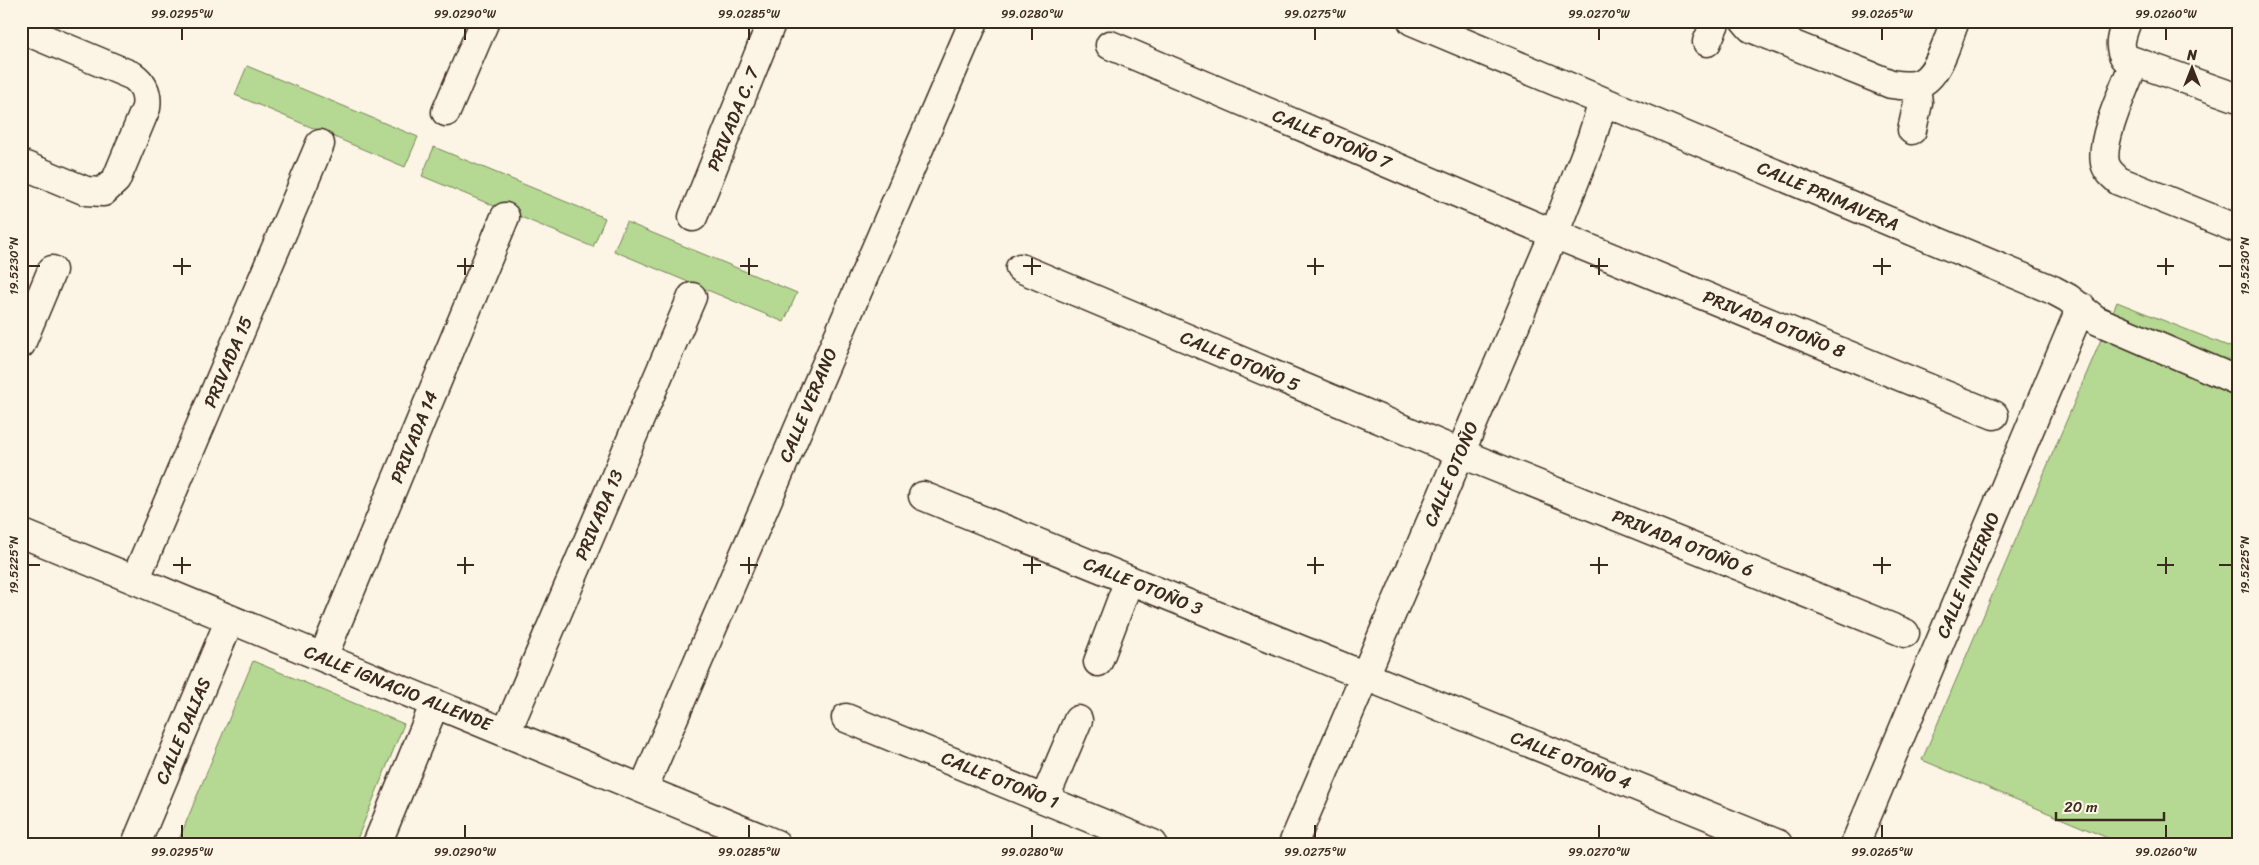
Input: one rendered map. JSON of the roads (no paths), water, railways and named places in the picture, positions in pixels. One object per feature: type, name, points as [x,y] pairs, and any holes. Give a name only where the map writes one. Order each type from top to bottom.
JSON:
[{"type":"street","points":[[446,112],[485,21]]},
{"type":"street","name":"PRIVADA C. 7","points":[[693,217],[772,21]]},
{"type":"street","name":"CALLE VERANO","points":[[643,789],[974,21]]},
{"type":"street","name":"CALLE PRIMAVERA","points":[[1412,21],[2053,290],[2080,307],[2096,320],[2113,329],[2238,381]]},
{"type":"street","points":[[1745,21],[1751,28],[1891,84],[1916,85],[1928,79],[1934,72],[1954,21]]},
{"type":"street","points":[[2127,21],[2122,33],[2121,52],[2125,58],[2134,63],[2238,98]]},
{"type":"street","points":[[21,29],[133,76],[140,81],[146,90],[148,100],[116,180],[103,192],[86,191],[21,164]]},
{"type":"street","name":"CALLE OTOÑO 7","points":[[1110,45],[1554,234]]},
{"type":"street","points":[[2134,63],[2108,135],[2105,156],[2109,173],[2119,181],[2238,229]]},
{"type":"street","points":[[1912,130],[1918,103],[1916,85]]},
{"type":"street","name":"CALLE OTOÑO","points":[[1293,844],[1363,676],[1554,234],[1592,140],[1603,102]]},
{"type":"street","name":"PRIVADA 15","points":[[135,580],[320,144]]},
{"type":"street","name":"PRIVADA 14","points":[[323,657],[505,217]]},
{"type":"street","name":"PRIVADA OTOÑO 8","points":[[1554,234],[1994,415]]},
{"type":"street","name":"CALLE OTOÑO 5","points":[[1020,268],[1460,454]]},
{"type":"street","points":[[21,344],[52,270]]},
{"type":"street","name":"PRIVADA 13","points":[[506,733],[692,297]]},
{"type":"street","name":"CALLE INVIERNO","points":[[1855,844],[2080,307]]},
{"type":"street","name":"PRIVADA OTOÑO 6","points":[[1460,454],[1905,633]]},
{"type":"street","name":"CALLE OTOÑO 3","points":[[923,496],[1363,676]]},
{"type":"street","name":"CALLE IGNACIO ALLENDE","points":[[23,537],[135,580],[776,844]]},
{"type":"street","points":[[1098,662],[1129,580]]},
{"type":"street","name":"CALLE DALIAS","points":[[136,844],[230,619]]},
{"type":"street","name":"CALLE OTOÑO 4","points":[[1363,676],[1778,844]]},
{"type":"street","points":[[377,844],[435,703]]},
{"type":"street","name":"CALLE OTOÑO 1","points":[[846,718],[1045,798],[1153,844]]},
{"type":"street","points":[[1045,798],[1078,720]]}]
